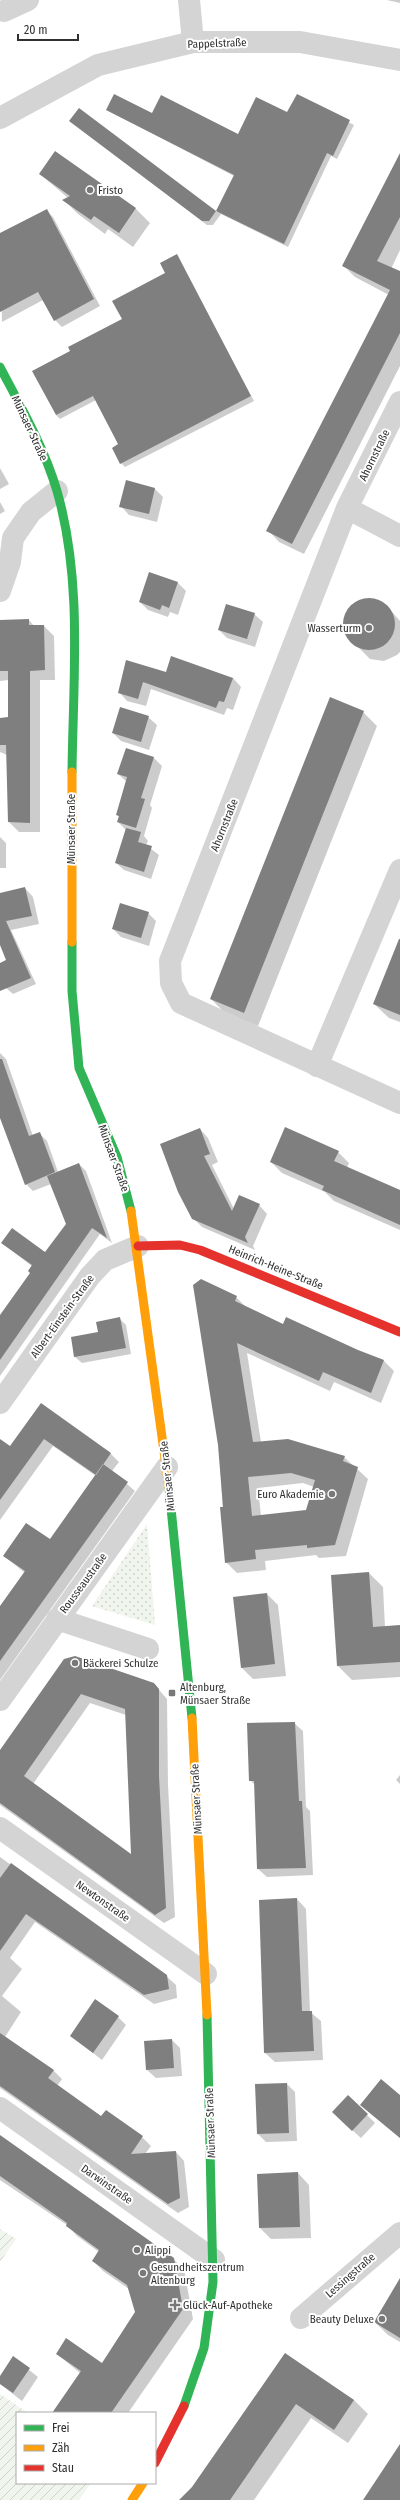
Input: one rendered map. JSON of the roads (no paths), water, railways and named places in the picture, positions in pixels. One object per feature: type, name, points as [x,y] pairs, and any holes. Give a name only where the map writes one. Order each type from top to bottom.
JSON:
[{"type":"street","points":[[4,11],[28,0]]},
{"type":"street","points":[[189,0],[193,42]]},
{"type":"street","name":"Pappelstraße","points":[[0,118],[98,65],[193,42],[300,42],[400,60]]},
{"type":"street","name":"Münsaer Straße","points":[[0,367],[32,427],[57,491],[70,554],[74,619],[71,831],[72,991],[75,1031],[79,1068],[117,1157],[128,1194],[138,1246],[167,1467],[190,1691],[206,1974],[214,2260],[212,2304],[204,2350],[181,2414],[156,2461]]},
{"type":"street","name":"Ahornstraße","points":[[400,402],[347,508],[170,962],[171,983],[181,1004],[400,1103]]},
{"type":"street","points":[[0,591],[10,562],[13,538],[31,512],[57,491]]},
{"type":"street","points":[[347,508],[400,536]]},
{"type":"street","points":[[317,1066],[400,870]]},
{"type":"street","name":"Heinrich-Heine-Straße","points":[[138,1246],[180,1245],[200,1250],[400,1332]]},
{"type":"street","name":"Albert-Einstein-Straße","points":[[0,1403],[90,1276],[105,1260],[138,1246]]},
{"type":"street","name":"Rousseaustraße","points":[[0,1700],[167,1467]]},
{"type":"street","points":[[57,1619],[148,1649]]},
{"type":"street","name":"Newtonstraße","points":[[0,1828],[206,1974]]},
{"type":"street","name":"Darwinstraße","points":[[0,2108],[214,2260]]},
{"type":"street","name":"Lessingstraße","points":[[301,2318],[400,2233]]},
{"type":"street","points":[[132,2500],[142,2484]]},
{"type":"place","name":"Fristo","points":[[90,190]]},
{"type":"place","name":"Wasserturm","points":[[369,628]]},
{"type":"place","name":"Euro Akademie","points":[[332,1494]]},
{"type":"place","name":"Bäckerei Schulze","points":[[75,1663]]},
{"type":"place","name":"Altenburg, Münsaer Straße","points":[[172,1693]]},
{"type":"place","name":"Alippi","points":[[137,2250]]},
{"type":"place","name":"Gesundheitszentrum Altenburg","points":[[143,2273]]},
{"type":"place","name":"Glück-Auf-Apotheke","points":[[175,2305]]},
{"type":"place","name":"Beauty Deluxe","points":[[382,2319]]}]
